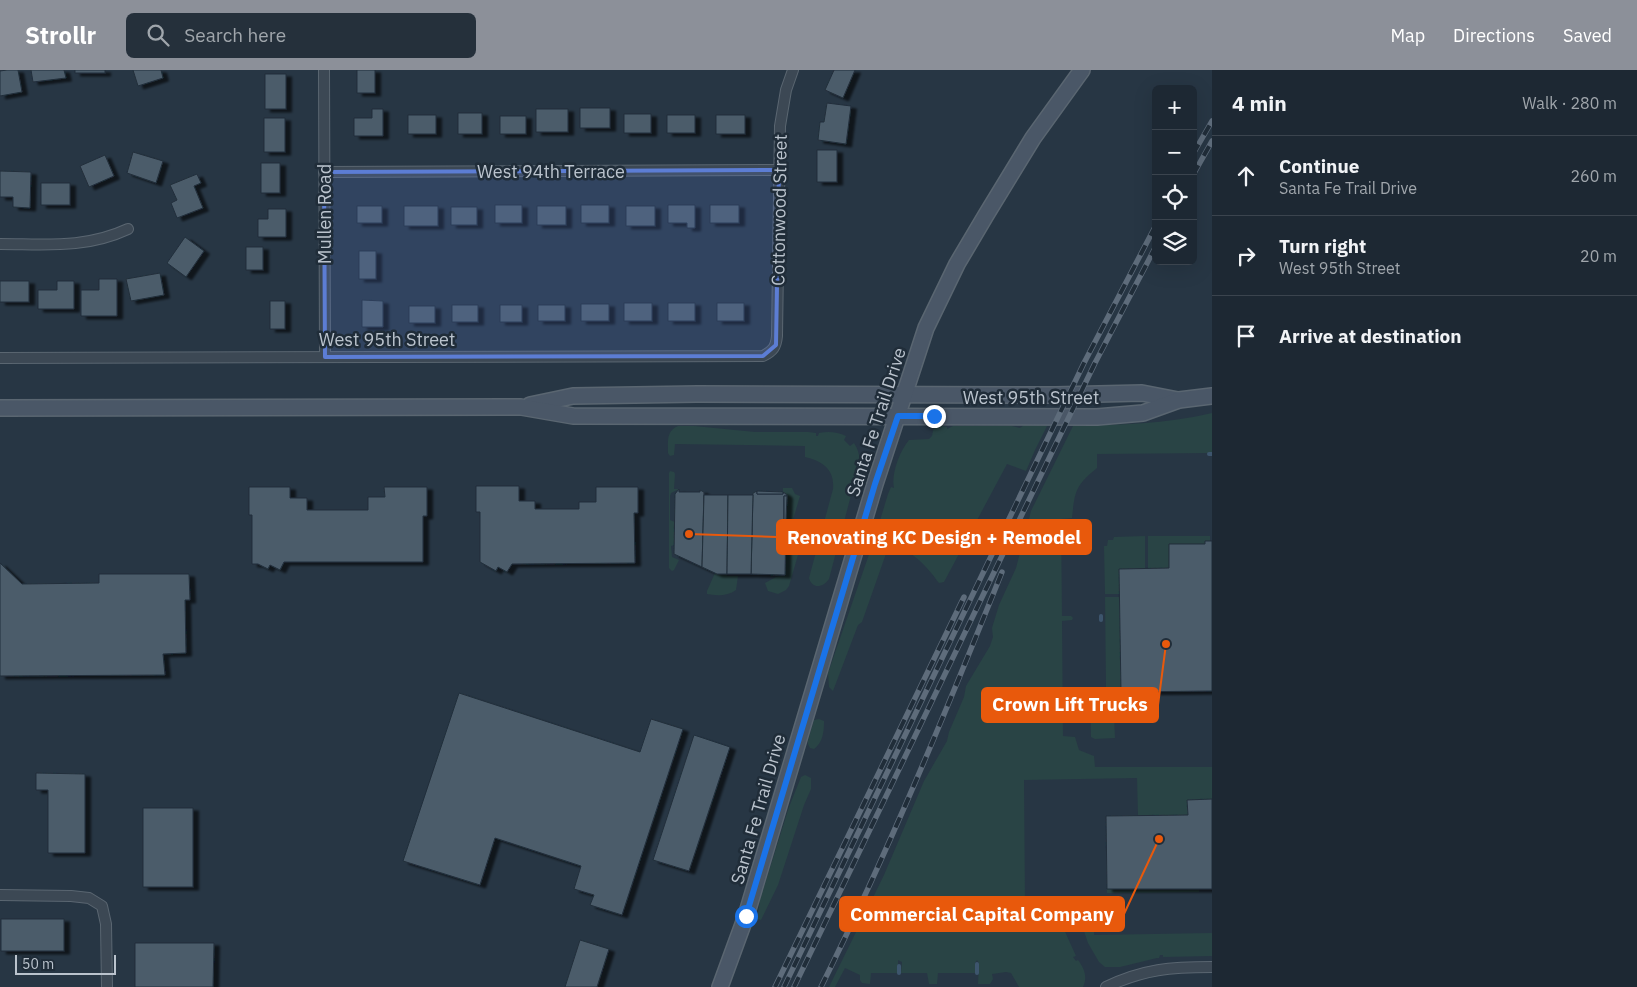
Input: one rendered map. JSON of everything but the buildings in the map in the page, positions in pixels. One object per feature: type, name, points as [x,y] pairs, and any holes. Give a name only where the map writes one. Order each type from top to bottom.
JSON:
[{"type":"main road","name":"Santa Fe Trail Drive","points":[[720,987],[762,865],[875,484],[926,328],[957,264],[1033,138],[1082,70]]},
{"type":"main road","name":"West 95th Street","points":[[522,407],[573,396],[697,394],[1055,395],[1142,393],[1179,400]]},
{"type":"main road","name":"West 95th Street","points":[[0,408],[522,407],[573,416],[1097,417],[1143,413],[1179,400],[1212,396]]},
{"type":"street","name":"Mullen Road","points":[[324,70],[325,357]]},
{"type":"street","name":"Cottonwood Street","points":[[772,351],[776,346],[777,336],[780,126],[786,90],[793,70]]},
{"type":"street","name":"West 94th Terrace","points":[[324,172],[779,170]]},
{"type":"street","points":[[0,244],[77,244],[112,236],[128,229]]},
{"type":"street","name":"West 95th Street","points":[[0,358],[748,357],[763,356],[772,351]]},
{"type":"street","points":[[0,895],[80,897],[89,898],[102,906],[106,924],[107,987]]},
{"type":"street","points":[[1106,987],[1139,973],[1212,967]]},
{"type":"highlighted area","points":[[779,170],[776,345],[763,356],[748,357],[325,357],[324,172]]},
{"type":"green space","points":[[1212,413],[1212,453],[1097,454],[1097,468],[1084,480],[1075,495],[1072,518],[1061,519],[1062,616],[1071,616],[1073,618],[1072,620],[1062,621],[1063,736],[1075,737],[1079,750],[1094,756],[1095,767],[1212,767],[1212,799],[1188,800],[1188,815],[1138,815],[1137,778],[1024,780],[1025,905],[1053,905],[1076,956],[1073,957],[1076,961],[1078,960],[1084,969],[1085,980],[1083,987],[1019,987],[1011,973],[1006,972],[992,974],[993,979],[990,984],[978,984],[979,963],[977,960],[975,963],[975,973],[938,973],[937,984],[929,984],[927,973],[901,973],[902,962],[898,960],[898,973],[871,973],[870,984],[862,983],[860,975],[845,968],[835,987],[829,987],[884,875],[924,781],[947,741],[964,697],[966,686],[990,646],[993,637],[992,628],[999,605],[1016,568],[1031,511],[1073,426],[1160,422]]},
{"type":"green space","points":[[1024,425],[1047,426],[1026,471],[1007,464],[944,582],[939,583],[923,564],[907,551],[888,548],[862,622],[858,625],[833,691],[829,687],[828,673],[888,494],[891,487],[894,488],[895,470],[899,457],[909,440],[929,439],[932,436],[934,426],[947,427],[947,429],[953,426],[1012,426],[1020,428]]},
{"type":"green space","points":[[678,426],[755,432],[808,432],[816,433],[816,436],[819,433],[833,432],[846,436],[844,440],[850,446],[854,443],[859,456],[859,464],[853,475],[855,480],[827,582],[821,586],[815,586],[810,582],[809,578],[833,489],[830,471],[817,461],[805,457],[805,446],[675,444],[674,455],[670,456],[668,453],[668,437],[671,431]]},
{"type":"green space","points":[[670,471],[675,474],[674,489],[679,489],[671,493],[670,496],[670,520],[675,522],[674,545],[671,546],[672,557],[679,560],[672,571],[669,568]]},
{"type":"green space","points":[[783,488],[792,488],[795,494],[800,496],[787,540],[798,544],[800,548],[789,586],[778,594],[768,591],[765,583],[785,575],[786,521],[784,520],[787,495],[783,492]]},
{"type":"green space","points":[[1145,536],[1145,568],[1119,569],[1120,594],[1105,594],[1104,546],[1107,546],[1108,540],[1113,540],[1114,537]]},
{"type":"green space","points":[[1148,536],[1210,536],[1210,541],[1205,544],[1169,544],[1169,568],[1148,568]]},
{"type":"green space","points":[[715,573],[738,576],[736,590],[722,595],[707,594]]},
{"type":"green space","points":[[1105,597],[1120,597],[1121,692],[1113,693],[1115,738],[1095,739],[1091,737],[1090,689],[1106,687]]},
{"type":"green space","points":[[814,720],[824,721],[823,733],[821,740],[814,749],[810,748],[808,741]]},
{"type":"green space","points":[[805,775],[811,778],[811,789],[778,885],[761,920],[757,919],[760,900],[789,807],[801,777]]},
{"type":"green space","points":[[1156,888],[1156,890],[1199,889],[1199,892],[1107,893],[1107,889]]},
{"type":"green space","points":[[1074,897],[1103,897],[1103,907],[1075,907]]},
{"type":"green space","points":[[1087,924],[1094,925],[1094,935],[1212,933],[1212,956],[1163,957],[1163,955],[1160,955],[1159,958],[1120,967],[1105,967],[1099,962],[1088,943],[1083,928]]},
{"type":"waterway","points":[[977,964],[977,973]]},
{"type":"waterway","points":[[899,966],[899,973]]},
{"type":"railway","points":[[1197,147],[1212,121]]},
{"type":"railway","points":[[1197,168],[1212,141]]},
{"type":"railway","points":[[784,987],[1084,363],[1152,233]]},
{"type":"railway","points":[[794,987],[1095,363],[1152,254]]},
{"type":"railway","points":[[821,987],[870,885],[916,781],[1002,572]]},
{"type":"railway","points":[[775,987],[964,597]]},
{"type":"place","name":"Renovating KC Design + Remodel","points":[[689,534]]},
{"type":"place","name":"Crown Lift Trucks","points":[[1166,644]]},
{"type":"place","name":"Commercial Capital Company","points":[[1159,839]]},
{"type":"route","points":[[746,916],[875,484],[898,416],[934,416]]}]
